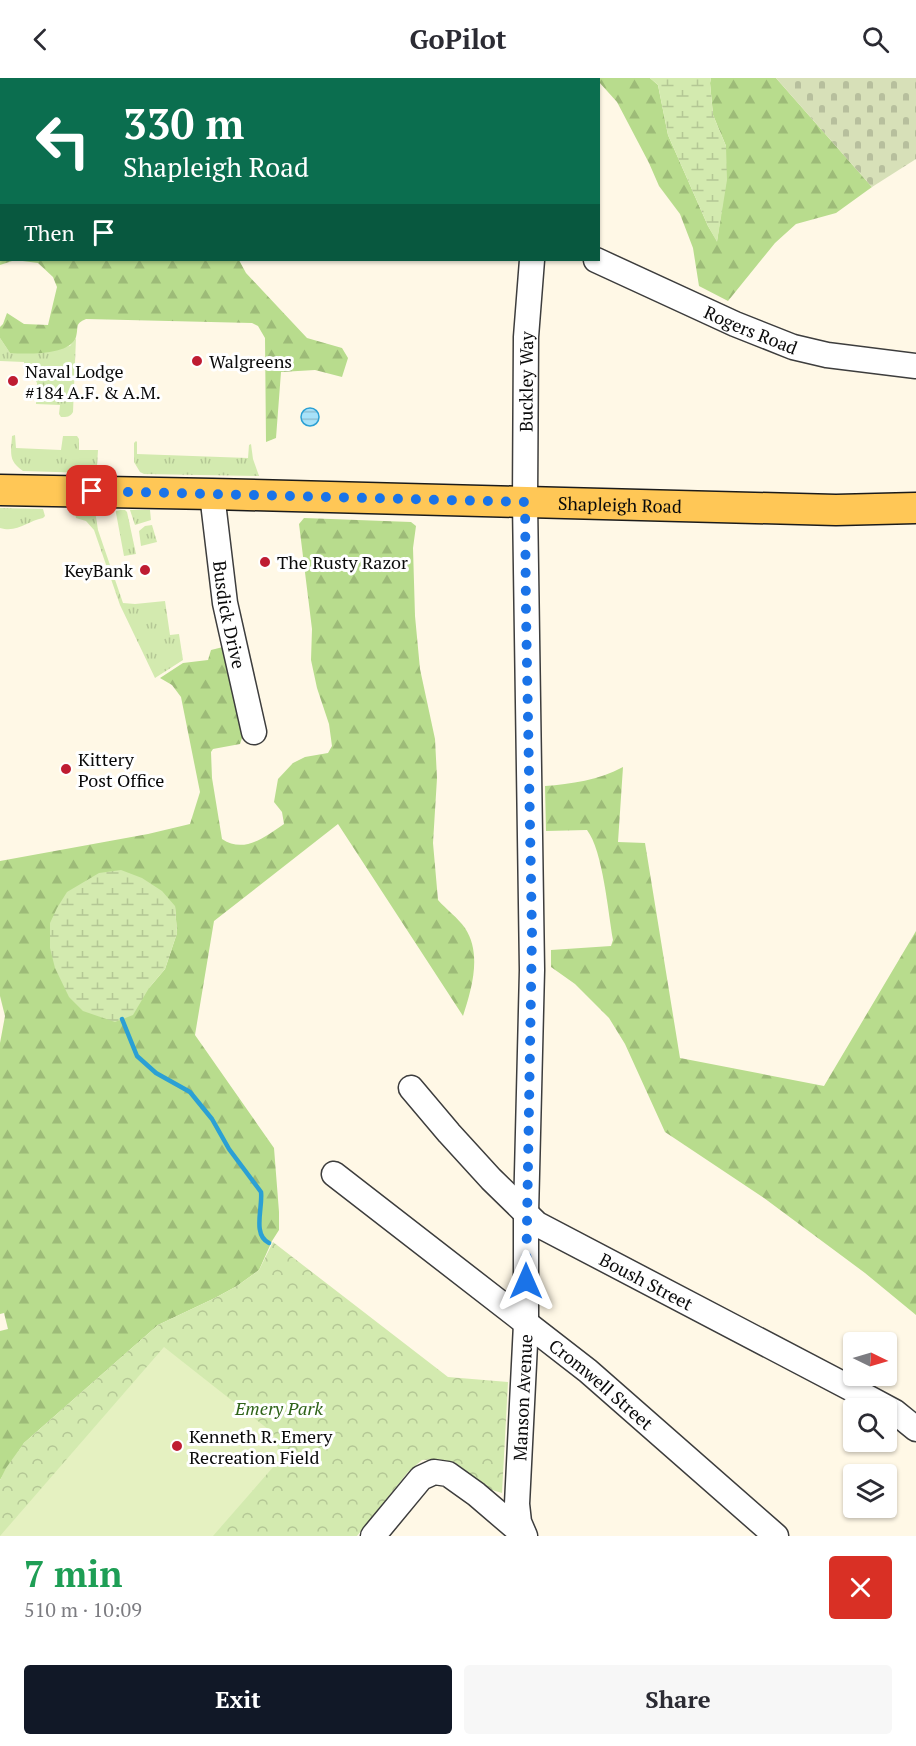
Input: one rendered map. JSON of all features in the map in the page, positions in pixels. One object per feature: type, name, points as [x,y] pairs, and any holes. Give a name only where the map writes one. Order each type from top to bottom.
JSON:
[{"type":"main road","name":"Shapleigh Road","points":[[0,490],[845,510],[916,508]]},
{"type":"street","name":"Buckley Way","points":[[525,502],[526,337],[532,261]]},
{"type":"street","name":"Rogers Road","points":[[598,261],[735,324],[794,346],[827,355],[916,366]]},
{"type":"street","name":"Busdick Drive","points":[[212,494],[225,603],[254,732]]},
{"type":"street","name":"Manson Avenue","points":[[524,1536],[519,1522],[518,1504],[526,1324],[532,924],[525,502]]},
{"type":"street","name":"Boush Street","points":[[411,1088],[450,1134],[537,1224],[895,1412],[916,1429]]},
{"type":"street","name":"Cromwell Street","points":[[334,1174],[588,1371],[776,1536]]},
{"type":"street","points":[[373,1536],[421,1478],[439,1471],[448,1474],[477,1494],[524,1536]]},
{"type":"green space","points":[[600,78],[650,78],[658,85],[668,135],[708,226],[717,241],[722,208],[726,146],[713,115],[711,78],[776,78],[872,187],[836,213],[796,224],[775,243],[728,301],[699,286],[693,248],[680,214],[659,186],[617,102],[600,83]]},
{"type":"green space","points":[[650,78],[711,78],[713,115],[726,146],[727,180],[717,242],[668,135],[658,85]]},
{"type":"green space","points":[[776,78],[916,78],[916,159],[872,187]]},
{"type":"green space","points":[[0,261],[12,261],[0,265]]},
{"type":"green space","points":[[23,261],[240,261],[246,273],[307,338],[342,348],[348,358],[342,377],[315,370],[281,372],[276,438],[266,442],[265,338],[258,326],[252,323],[86,319],[78,324],[76,337],[65,348],[26,354],[10,353],[0,338],[0,327],[7,313],[24,324],[48,325],[57,287],[53,277],[38,263]]},
{"type":"green space","points":[[0,338],[10,353],[70,346],[76,338],[73,412],[71,415],[61,417],[60,405],[36,404],[37,383],[32,378],[32,367],[24,366],[24,362],[0,361]]},
{"type":"green space","points":[[15,435],[16,448],[61,450],[63,436],[77,436],[79,450],[98,450],[97,466],[88,473],[23,471],[15,464],[12,456],[12,436]]},
{"type":"green space","points":[[136,441],[137,454],[248,458],[251,444],[259,476],[144,474],[134,462],[134,443]]},
{"type":"green space","points":[[0,508],[43,509],[45,516],[17,528],[0,528]]},
{"type":"green space","points":[[76,509],[95,511],[98,530],[123,603],[165,601],[170,635],[179,634],[183,660],[155,678],[120,605],[94,530],[86,521],[76,518]]},
{"type":"green space","points":[[120,510],[127,512],[136,554],[124,556],[116,513]]},
{"type":"green space","points":[[130,510],[150,510],[151,520],[135,525]]},
{"type":"green space","points":[[304,518],[411,522],[416,526],[413,548],[415,616],[420,669],[435,739],[437,778],[433,843],[438,900],[465,928],[473,949],[474,971],[463,1016],[338,824],[214,921],[195,1035],[274,1148],[279,1230],[259,1270],[215,1298],[158,1325],[24,1443],[0,1480],[0,1331],[8,1329],[4,1313],[0,1314],[0,1043],[5,1016],[0,996],[0,861],[190,824],[200,792],[181,697],[172,685],[160,678],[183,663],[208,660],[211,650],[223,647],[243,735],[240,744],[213,749],[211,752],[212,778],[222,839],[238,845],[246,844],[262,838],[284,824],[282,812],[274,802],[278,779],[293,763],[305,757],[328,753],[332,746],[329,724],[317,688],[311,660],[312,629],[299,524]],"holes":[[[175,906],[177,933],[165,969],[149,988]]]},
{"type":"green space","points":[[152,525],[157,542],[141,546],[139,531],[145,526]]},
{"type":"green space","points":[[623,767],[618,842],[645,843],[680,1058],[824,1086],[916,931],[916,1315],[865,1273],[764,1198],[665,1132],[625,1044],[609,1018],[575,984],[551,967],[551,950],[611,946],[613,940],[601,867],[593,840],[587,830],[546,831],[545,786],[585,781]]},
{"type":"green space","points":[[121,870],[142,878],[162,891],[175,906],[177,933],[165,969],[149,988],[133,1015],[115,1022],[83,1011],[69,997],[55,968],[50,948],[50,923],[67,892],[99,873]]},
{"type":"green space","name":"Emery Park","points":[[273,1242],[448,1377],[508,1382],[502,1493],[492,1490],[454,1462],[437,1459],[422,1460],[408,1472],[357,1536],[0,1536],[0,1480],[24,1443],[158,1325],[215,1298],[259,1270]]},
{"type":"green space","name":"Kenneth R. Emery Recreation Field","points":[[164,1347],[273,1433],[281,1458],[213,1536],[0,1536]]},
{"type":"water","points":[[310,408],[316,411],[319,417],[316,423],[310,426],[304,423],[301,417],[304,411]]},
{"type":"waterway","points":[[122,1019],[137,1056],[156,1073],[190,1092],[212,1119],[229,1149],[261,1192],[259,1220],[261,1234],[269,1243]]},
{"type":"place","name":"Walgreens","points":[[197,361]]},
{"type":"place","name":"Naval Lodge #184 A.F. & A.M.","points":[[13,381]]},
{"type":"place","name":"The Rusty Razor","points":[[265,562]]},
{"type":"place","name":"KeyBank","points":[[145,570]]},
{"type":"place","name":"Kittery Post Office","points":[[66,769]]},
{"type":"place","name":"Kenneth R. Emery Recreation Field","points":[[177,1446]]},
{"type":"route","points":[[92,491],[525,502],[532,933],[526,1281]]}]
